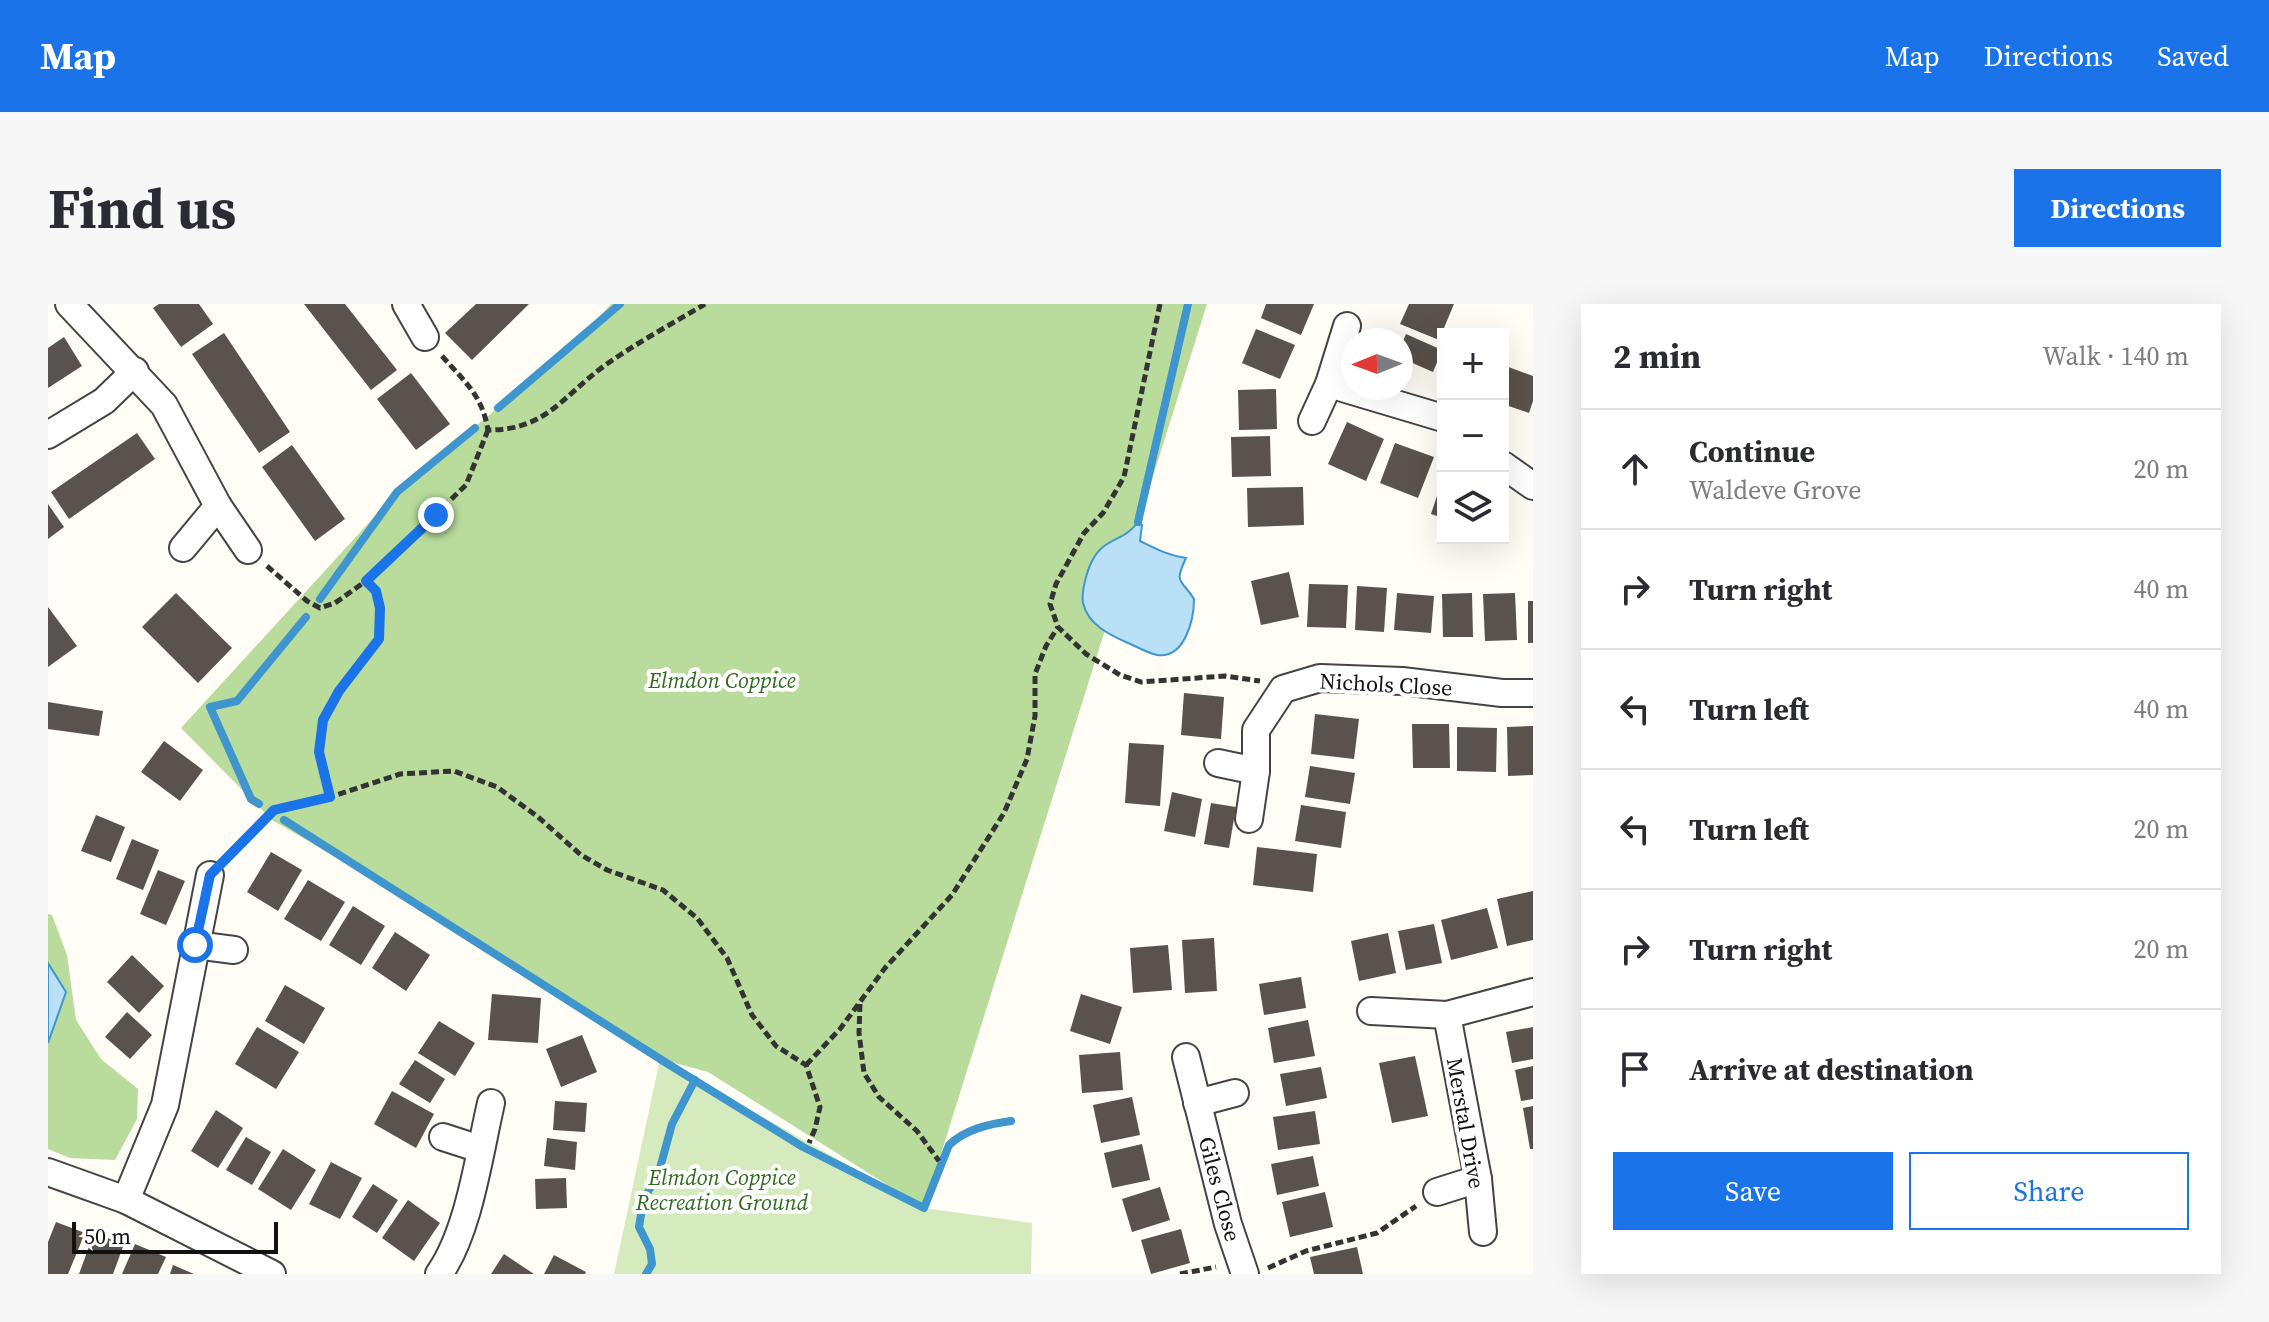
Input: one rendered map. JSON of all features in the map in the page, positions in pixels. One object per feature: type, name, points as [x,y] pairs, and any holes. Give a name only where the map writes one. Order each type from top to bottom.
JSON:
[{"type":"street","points":[[69,304],[164,405],[218,506],[248,550]]},
{"type":"street","points":[[406,304],[425,337]]},
{"type":"street","points":[[1312,421],[1329,384],[1347,326]]},
{"type":"street","points":[[48,435],[104,401],[135,371]]},
{"type":"street","points":[[1329,384],[1437,416]]},
{"type":"street","points":[[1509,469],[1533,486]]},
{"type":"street","points":[[183,548],[218,506]]},
{"type":"street","name":"Nichols Close","points":[[1283,689],[1320,678],[1402,681],[1502,693],[1533,693]]},
{"type":"street","points":[[1249,819],[1256,771],[1256,730],[1283,689]]},
{"type":"street","points":[[1218,763],[1256,771]]},
{"type":"street","points":[[126,1200],[165,1105],[210,875]]},
{"type":"street","points":[[195,945],[234,950]]},
{"type":"street","points":[[1371,1011],[1447,1015],[1533,992]]},
{"type":"street","name":"Merstal Drive","points":[[1447,1015],[1478,1179],[1483,1232]]},
{"type":"street","name":"Giles Close","points":[[1186,1057],[1228,1224],[1247,1270]]},
{"type":"street","points":[[1197,1103],[1235,1093]]},
{"type":"street","points":[[439,1274],[451,1257],[491,1103]]},
{"type":"street","points":[[443,1137],[480,1149]]},
{"type":"street","points":[[48,1172],[126,1200],[272,1274]]},
{"type":"street","points":[[1437,1192],[1478,1179]]},
{"type":"path","points":[[488,430],[512,430],[541,418],[605,365],[705,304]]},
{"type":"path","points":[[1160,304],[1124,477],[1103,513],[1084,533],[1056,584],[1050,604],[1058,627],[1086,654],[1120,675],[1141,682],[1225,676],[1277,683],[1283,689]]},
{"type":"path","points":[[248,550],[307,601],[320,608],[335,603],[366,581],[466,485],[488,430],[484,408],[425,337]]},
{"type":"path","points":[[330,797],[319,752],[323,720],[339,691],[379,639],[380,608],[376,591],[366,581]]},
{"type":"path","points":[[806,1065],[860,1004],[885,968],[952,895],[1004,813],[1027,759],[1035,716],[1035,674],[1046,646],[1058,627]]},
{"type":"path","points":[[210,875],[274,810],[330,797],[400,774],[454,771],[497,787],[538,817],[581,855],[607,870],[663,890],[697,918],[727,958],[752,1015],[776,1046],[806,1065],[820,1107],[809,1143]]},
{"type":"path","points":[[860,1004],[859,1033],[864,1073],[879,1097],[917,1131],[939,1161]]},
{"type":"path","points":[[1180,1274],[1247,1270],[1377,1233],[1437,1192]]},
{"type":"green space","name":"Elmdon Coppice","points":[[611,304],[1207,304],[924,1208],[708,1072],[660,1059],[457,928],[272,820],[181,728],[397,492],[572,346]]},
{"type":"green space","points":[[48,914],[52,915],[67,955],[76,1020],[101,1059],[138,1089],[137,1119],[115,1160],[70,1158],[48,1149],[48,1043],[66,992],[48,963]]},
{"type":"green space","name":"Elmdon Coppice Recreation Ground","points":[[660,1059],[924,1208],[1032,1223],[1031,1274],[614,1274]]},
{"type":"water","points":[[1138,522],[1142,525],[1140,541],[1168,554],[1186,558],[1180,578],[1194,599],[1192,617],[1181,644],[1167,655],[1150,653],[1107,633],[1090,617],[1083,603],[1086,576],[1097,553]]},
{"type":"water","points":[[48,963],[66,992],[48,1043]]},
{"type":"building","points":[[159,304],[199,304],[213,324],[181,347],[153,308]]},
{"type":"building","points":[[304,304],[345,304],[397,370],[371,390]]},
{"type":"building","points":[[476,304],[529,304],[472,360],[445,333]]},
{"type":"building","points":[[1266,304],[1314,304],[1301,335],[1261,318]]},
{"type":"building","points":[[1409,304],[1454,304],[1444,328],[1437,328],[1437,339],[1400,324]]},
{"type":"building","points":[[1256,329],[1295,345],[1280,379],[1242,363]]},
{"type":"building","points":[[224,333],[290,432],[259,453],[192,354]]},
{"type":"building","points":[[64,337],[82,366],[48,388],[48,348]]},
{"type":"building","points":[[1413,337],[1437,348],[1433,372],[1413,363]]},
{"type":"building","points":[[1509,367],[1533,376],[1533,401],[1529,413],[1509,406]]},
{"type":"building","points":[[411,373],[450,424],[416,450],[377,399]]},
{"type":"building","points":[[1276,389],[1277,429],[1239,430],[1238,390]]},
{"type":"building","points":[[1347,422],[1384,439],[1366,481],[1328,464]]},
{"type":"building","points":[[137,433],[155,459],[69,519],[51,492]]},
{"type":"building","points":[[1270,436],[1271,476],[1232,477],[1231,437]]},
{"type":"building","points":[[1395,443],[1434,457],[1418,498],[1380,483]]},
{"type":"building","points":[[292,445],[345,519],[315,541],[262,467]]},
{"type":"building","points":[[1303,487],[1304,525],[1248,527],[1247,488]]},
{"type":"building","points":[[1437,496],[1437,516],[1431,514]]},
{"type":"building","points":[[48,504],[64,527],[48,539]]},
{"type":"building","points":[[1289,572],[1299,617],[1261,625],[1251,581]]},
{"type":"building","points":[[1309,584],[1348,585],[1346,628],[1307,627]]},
{"type":"building","points":[[1357,586],[1387,588],[1384,632],[1355,630]]},
{"type":"building","points":[[176,593],[232,648],[198,683],[142,627]]},
{"type":"building","points":[[1397,593],[1434,596],[1431,633],[1394,630]]},
{"type":"building","points":[[1472,593],[1473,637],[1443,637],[1442,594]]},
{"type":"building","points":[[1515,593],[1517,640],[1485,641],[1483,594]]},
{"type":"building","points":[[1528,601],[1533,601],[1533,643],[1528,643]]},
{"type":"building","points":[[48,607],[77,646],[48,667]]},
{"type":"building","points":[[1184,693],[1224,697],[1221,739],[1181,735]]},
{"type":"building","points":[[48,702],[103,711],[99,736],[48,729]]},
{"type":"building","points":[[1315,714],[1359,719],[1354,759],[1311,754]]},
{"type":"building","points":[[1412,724],[1449,724],[1450,768],[1413,768]]},
{"type":"building","points":[[1533,726],[1533,775],[1508,776],[1507,727]]},
{"type":"building","points":[[1457,727],[1497,728],[1496,772],[1457,771]]},
{"type":"building","points":[[164,741],[203,770],[180,801],[141,772]]},
{"type":"building","points":[[1129,743],[1164,745],[1160,806],[1125,803]]},
{"type":"building","points":[[1310,766],[1355,773],[1350,804],[1305,797]]},
{"type":"building","points":[[1172,792],[1202,799],[1195,837],[1164,831]]},
{"type":"building","points":[[1211,803],[1236,807],[1229,848],[1204,844]]},
{"type":"building","points":[[1301,805],[1346,812],[1341,848],[1295,841]]},
{"type":"building","points":[[96,815],[125,827],[111,862],[81,851]]},
{"type":"building","points":[[132,839],[159,850],[143,890],[116,879]]},
{"type":"building","points":[[1257,847],[1317,854],[1313,892],[1253,885]]},
{"type":"building","points":[[271,852],[302,870],[278,911],[247,892]]},
{"type":"building","points":[[158,870],[185,881],[166,925],[140,914]]},
{"type":"building","points":[[308,880],[345,902],[321,941],[284,919]]},
{"type":"building","points":[[1533,891],[1533,940],[1507,946],[1497,899]]},
{"type":"building","points":[[353,906],[385,926],[361,965],[329,945]]},
{"type":"building","points":[[1487,908],[1498,948],[1451,960],[1441,920]]},
{"type":"building","points":[[1434,924],[1442,963],[1406,970],[1398,931]]},
{"type":"building","points":[[395,932],[430,955],[406,991],[372,968]]},
{"type":"building","points":[[1388,933],[1396,973],[1359,981],[1351,941]]},
{"type":"building","points":[[1214,938],[1217,991],[1185,993],[1182,940]]},
{"type":"building","points":[[1168,945],[1172,990],[1133,993],[1130,948]]},
{"type":"building","points":[[132,955],[164,986],[139,1013],[107,982]]},
{"type":"building","points":[[1301,977],[1306,1008],[1264,1015],[1259,984]]},
{"type":"building","points":[[285,985],[325,1008],[304,1044],[265,1021]]},
{"type":"building","points":[[492,994],[541,998],[538,1043],[488,1040]]},
{"type":"building","points":[[1081,994],[1122,1007],[1110,1044],[1070,1031]]},
{"type":"building","points":[[127,1012],[152,1035],[130,1059],[105,1037]]},
{"type":"building","points":[[1308,1020],[1315,1056],[1274,1063],[1268,1028]]},
{"type":"building","points":[[439,1021],[475,1043],[455,1076],[418,1053]]},
{"type":"building","points":[[257,1027],[299,1052],[276,1089],[235,1064]]},
{"type":"building","points":[[1533,1027],[1533,1059],[1512,1063],[1506,1032]]},
{"type":"building","points":[[582,1035],[597,1072],[561,1087],[546,1049]]},
{"type":"building","points":[[1120,1052],[1123,1090],[1082,1093],[1079,1055]]},
{"type":"building","points":[[1415,1056],[1428,1116],[1392,1123],[1379,1063]]},
{"type":"building","points":[[415,1060],[445,1079],[430,1103],[399,1084]]},
{"type":"building","points":[[1533,1066],[1533,1099],[1521,1101],[1515,1070]]},
{"type":"building","points":[[1321,1067],[1327,1098],[1286,1106],[1280,1074]]},
{"type":"building","points":[[392,1091],[434,1114],[416,1148],[374,1124]]},
{"type":"building","points":[[1132,1097],[1140,1135],[1101,1143],[1093,1105]]},
{"type":"building","points":[[555,1101],[587,1103],[585,1132],[553,1130]]},
{"type":"building","points":[[1533,1106],[1533,1149],[1530,1149],[1523,1108]]},
{"type":"building","points":[[216,1110],[243,1128],[218,1168],[191,1151]]},
{"type":"building","points":[[1315,1111],[1320,1144],[1278,1150],[1273,1117]]},
{"type":"building","points":[[246,1137],[271,1152],[252,1185],[226,1170]]},
{"type":"building","points":[[547,1138],[577,1142],[575,1170],[544,1166]]},
{"type":"building","points":[[1142,1144],[1150,1180],[1112,1188],[1104,1153]]},
{"type":"building","points":[[283,1149],[316,1170],[291,1210],[258,1189]]},
{"type":"building","points":[[1313,1156],[1319,1186],[1277,1195],[1271,1164]]},
{"type":"building","points":[[331,1162],[362,1178],[340,1219],[309,1204]]},
{"type":"building","points":[[566,1178],[567,1208],[536,1209],[535,1179]]},
{"type":"building","points":[[373,1184],[398,1200],[377,1233],[352,1217]]},
{"type":"building","points":[[1160,1187],[1170,1220],[1132,1232],[1122,1199]]},
{"type":"building","points":[[1325,1192],[1333,1227],[1290,1237],[1282,1202]]},
{"type":"building","points":[[408,1200],[440,1223],[414,1261],[382,1238]]},
{"type":"building","points":[[56,1222],[85,1233],[68,1274],[48,1274],[48,1242]]},
{"type":"building","points":[[1181,1229],[1190,1263],[1151,1274],[1141,1240]]},
{"type":"building","points":[[94,1233],[124,1244],[113,1274],[79,1274]]},
{"type":"building","points":[[135,1244],[166,1257],[158,1274],[122,1274]]},
{"type":"building","points":[[1357,1247],[1363,1274],[1314,1274],[1310,1257]]},
{"type":"building","points":[[504,1254],[534,1274],[491,1274]]},
{"type":"building","points":[[554,1255],[586,1272],[585,1274],[544,1274]]},
{"type":"building","points":[[173,1265],[194,1274],[170,1274]]},
{"type":"waterway","points":[[498,408],[620,304]]},
{"type":"waterway","points":[[1138,522],[1188,304]]},
{"type":"waterway","points":[[320,599],[397,492],[475,428]]},
{"type":"waterway","points":[[259,804],[251,799],[210,707],[237,701],[306,617]]},
{"type":"waterway","points":[[284,820],[803,1147],[924,1208],[949,1145],[978,1128],[1011,1121]]},
{"type":"waterway","points":[[646,1274],[652,1264],[650,1249],[639,1227],[643,1202],[660,1168],[672,1124],[695,1080]]},
{"type":"route","points":[[195,945],[210,875],[274,810],[330,797],[319,752],[323,720],[339,691],[379,639],[380,608],[376,591],[366,581],[436,515]]}]
